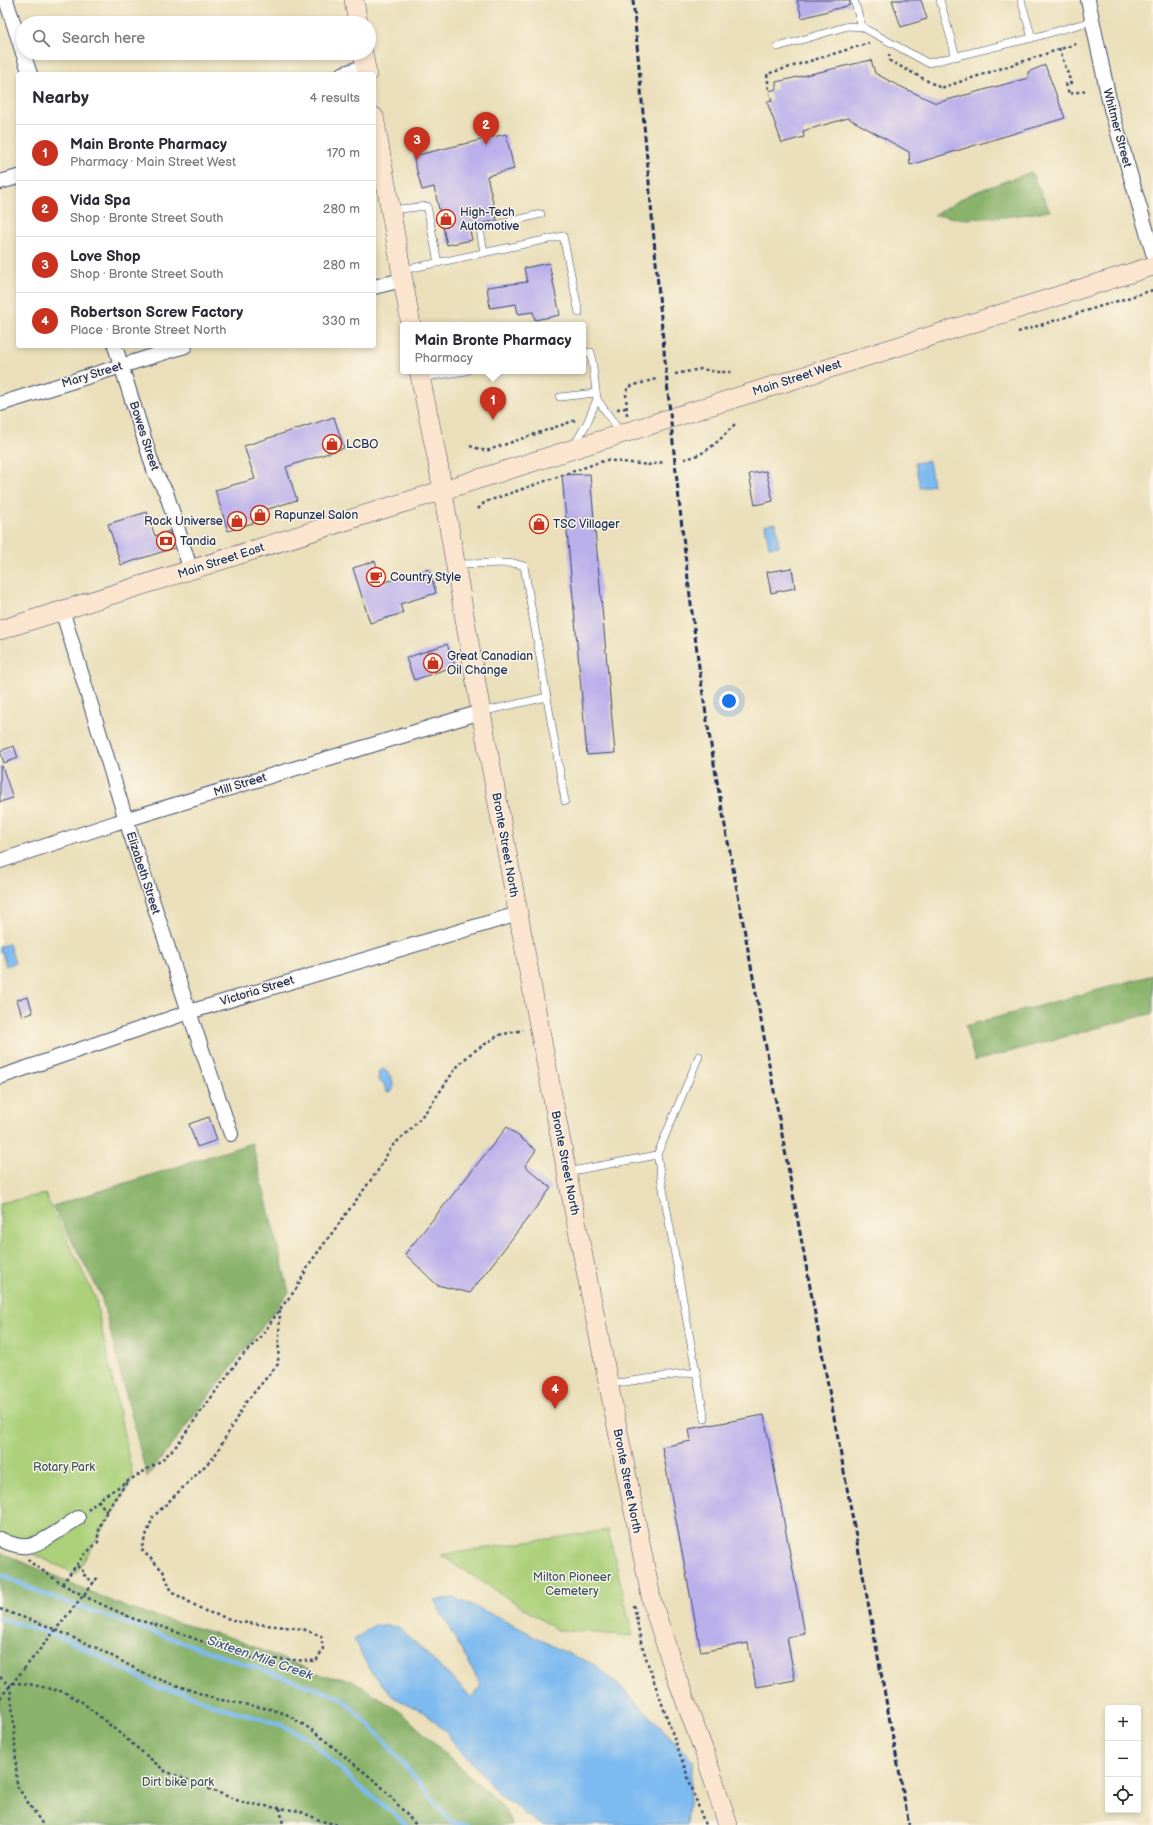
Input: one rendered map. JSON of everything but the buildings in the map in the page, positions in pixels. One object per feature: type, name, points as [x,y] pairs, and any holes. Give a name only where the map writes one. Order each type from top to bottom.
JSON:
[{"type":"main road","points":[[354,0],[357,16]]},
{"type":"main road","points":[[376,129],[410,322]]},
{"type":"main road","name":"Main Street West","points":[[442,492],[572,448],[1153,266]]},
{"type":"main road","name":"Bronte Street North","points":[[420,375],[566,1172],[652,1602],[670,1661],[709,1767],[728,1825]]},
{"type":"main road","name":"Main Street East","points":[[0,630],[442,492]]},
{"type":"street","points":[[6,0],[16,31]]},
{"type":"street","name":"Whitmer Street","points":[[1088,0],[1111,108],[1153,253]]},
{"type":"street","points":[[25,60],[29,72]]},
{"type":"street","points":[[347,72],[365,64]]},
{"type":"street","points":[[0,182],[16,178]]},
{"type":"street","points":[[376,286],[402,275]]},
{"type":"street","name":"Bowes Street","points":[[116,348],[155,473],[166,492],[191,570]]},
{"type":"street","name":"Mary Street","points":[[0,404],[179,348]]},
{"type":"street","name":"Elizabeth Street","points":[[62,610],[126,820],[231,1134]]},
{"type":"street","name":"Mill Street","points":[[0,861],[126,820],[481,712]]},
{"type":"street","name":"Victoria Street","points":[[0,1077],[189,1012],[518,914]]},
{"type":"street","points":[[0,1539],[12,1545],[24,1546],[36,1544],[78,1518]]},
{"type":"lane","points":[[854,0],[862,27]]},
{"type":"lane","points":[[940,0],[956,57]]},
{"type":"lane","points":[[1021,0],[1032,38]]},
{"type":"lane","points":[[778,47],[848,26],[862,27],[928,63],[1032,38],[1092,20]]},
{"type":"lane","points":[[390,210],[427,206],[438,262]]},
{"type":"lane","points":[[484,253],[480,229],[541,214]]},
{"type":"lane","points":[[402,275],[438,262],[563,236],[579,312]]},
{"type":"lane","points":[[572,448],[591,415],[596,396],[591,352],[586,353]]},
{"type":"lane","points":[[420,375],[432,374]]},
{"type":"lane","points":[[596,396],[606,411],[624,432]]},
{"type":"lane","points":[[560,397],[596,396]]},
{"type":"lane","points":[[455,564],[514,563],[524,566],[565,801]]},
{"type":"lane","points":[[481,712],[547,696]]},
{"type":"lane","points":[[699,1056],[657,1155],[696,1372],[706,1419]]},
{"type":"lane","points":[[566,1172],[657,1155]]},
{"type":"lane","points":[[608,1384],[696,1372]]},
{"type":"path","points":[[1059,48],[1071,83],[1066,84],[1069,94],[1087,90]]},
{"type":"path","points":[[1018,332],[1153,290]]},
{"type":"path","points":[[675,374],[701,369],[718,372],[733,372]]},
{"type":"path","points":[[624,432],[628,387],[656,379]]},
{"type":"path","points":[[606,411],[627,408]]},
{"type":"path","points":[[470,446],[486,451],[591,415]]},
{"type":"path","points":[[684,459],[695,457],[713,447],[737,422]]},
{"type":"path","points":[[478,509],[485,502],[606,460],[648,465],[664,462]]},
{"type":"path","points":[[78,1518],[98,1500],[162,1460],[176,1446],[240,1358],[261,1337],[296,1289],[310,1263],[379,1169],[391,1147],[408,1132],[428,1109],[456,1068],[470,1054],[500,1035],[539,1027]]},
{"type":"path","points":[[24,1546],[30,1562],[62,1584],[90,1600],[134,1619],[163,1626],[247,1658],[316,1661],[323,1649],[321,1636],[303,1630],[239,1622],[205,1611],[172,1592],[163,1571],[141,1549],[153,1517],[214,1457],[246,1402],[278,1364],[280,1309]]},
{"type":"path","points":[[62,1584],[84,1555],[98,1542],[97,1534],[101,1521],[128,1481]]},
{"type":"path","points":[[98,1500],[107,1512]]},
{"type":"path","points":[[77,1566],[83,1571],[82,1573],[94,1583]]},
{"type":"path","points":[[0,1698],[98,1577]]},
{"type":"path","points":[[0,1609],[47,1626],[99,1649],[147,1675],[216,1699],[270,1709],[286,1714],[312,1730],[380,1785],[416,1825]]},
{"type":"path","points":[[0,1678],[11,1685],[29,1684],[64,1692],[82,1702],[111,1724],[140,1752],[165,1771],[244,1803],[299,1811],[322,1821],[338,1825]]},
{"type":"path","points":[[11,1685],[17,1786],[43,1825]]},
{"type":"path","points":[[280,1808],[283,1825]]},
{"type":"green space","points":[[1031,172],[1050,211],[1004,217],[964,219],[934,215],[970,194]]},
{"type":"green space","points":[[1153,975],[1153,1013],[975,1061],[965,1026]]},
{"type":"green space","points":[[252,1143],[289,1292],[147,1477],[101,1295],[53,1206]]},
{"type":"green space","name":"Rotary Park","points":[[45,1194],[95,1297],[133,1478],[76,1574],[0,1539],[0,1203]]},
{"type":"green space","name":"Milton Pioneer Cemetery","points":[[608,1530],[633,1636],[557,1630],[441,1555]]},
{"type":"green space","name":"Dirt bike park","points":[[0,1552],[130,1609],[232,1638],[325,1676],[352,1680],[402,1713],[503,1807],[512,1825],[0,1825]]},
{"type":"water","points":[[929,461],[933,485],[920,488],[915,463]]},
{"type":"water","points":[[776,523],[779,546],[769,547],[765,525]]},
{"type":"water","points":[[9,944],[15,963],[6,966],[2,952],[0,952],[0,946]]},
{"type":"water","points":[[383,1069],[390,1075],[393,1081],[393,1090],[390,1092],[386,1091],[384,1084],[378,1080],[379,1071]]},
{"type":"water","points":[[454,1598],[503,1619],[558,1649],[595,1665],[628,1694],[693,1760],[687,1825],[542,1825],[499,1795],[471,1761],[461,1752],[445,1731],[424,1712],[395,1698],[371,1672],[354,1640],[374,1625],[399,1627],[472,1698],[481,1685],[434,1600]]},
{"type":"waterway","name":"Sixteen Mile Creek","points":[[0,1574],[41,1593],[342,1698],[383,1739],[452,1823],[468,1825]]},
{"type":"waterway","points":[[0,1618],[67,1639],[159,1688],[183,1692],[214,1705],[279,1724],[309,1739],[357,1785],[396,1815],[406,1825]]},
{"type":"railway","points":[[633,0],[678,495],[706,714],[909,1825]]},
{"type":"place","name":"Vida Spa","points":[[486,145]]},
{"type":"place","name":"Love Shop","points":[[417,160]]},
{"type":"place","name":"High-Tech Automotive","points":[[446,219]]},
{"type":"place","name":"Main Bronte Pharmacy","points":[[493,420]]},
{"type":"place","name":"LCBO","points":[[332,444]]},
{"type":"place","name":"Rapunzel Salon","points":[[260,515]]},
{"type":"place","name":"Rock Universe","points":[[237,521]]},
{"type":"place","name":"TSC Villager","points":[[539,524]]},
{"type":"place","name":"Tandia","points":[[166,541]]},
{"type":"place","name":"Country Style","points":[[376,577]]},
{"type":"place","name":"Great Canadian Oil Change","points":[[433,663]]},
{"type":"place","name":"Robertson Screw Factory","points":[[555,1409]]}]
